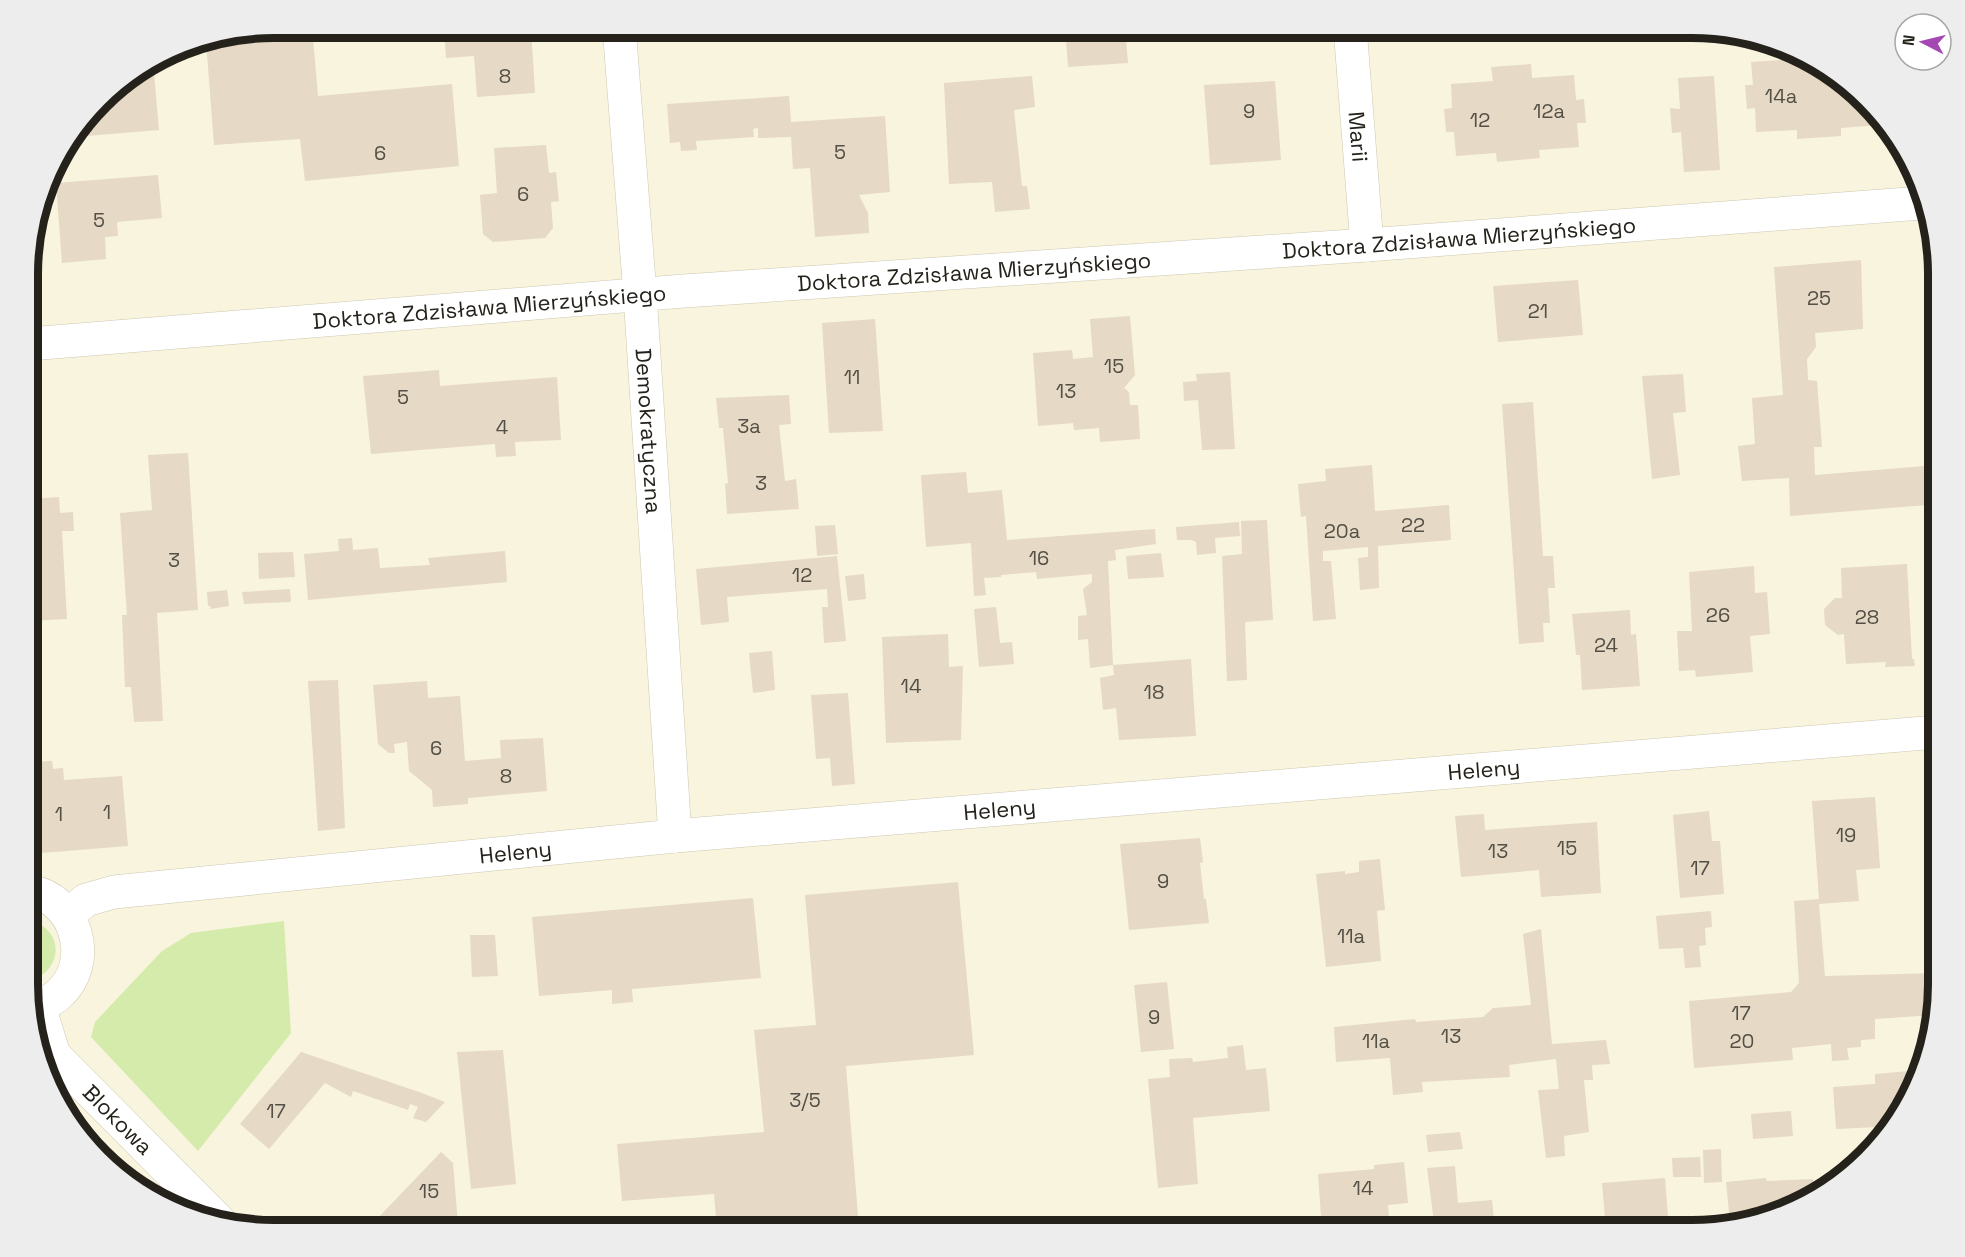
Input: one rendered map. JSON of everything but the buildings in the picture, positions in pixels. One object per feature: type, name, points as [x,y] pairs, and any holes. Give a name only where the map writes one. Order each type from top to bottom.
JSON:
[{"type":"street","name":"Demokratyczna","points":[[620,38],[640,294],[675,836]]},
{"type":"street","name":"Marii","points":[[1351,38],[1367,244]]},
{"type":"street","name":"Doktora Zdzisława Mierzyńskiego","points":[[38,343],[640,294],[1916,203]]},
{"type":"street","name":"Heleny","points":[[68,915],[86,900],[114,892],[675,836],[1928,733]]},
{"type":"street","points":[[38,893],[54,901],[68,915],[77,935],[79,957],[72,978],[58,995],[39,1005]]},
{"type":"street","name":"Blokowa","points":[[42,1026],[54,1055],[208,1210]]},
{"type":"green space","points":[[284,921],[291,1033],[198,1151],[91,1037],[95,1022],[162,951],[191,933]]},
{"type":"green space","points":[[38,924],[49,932],[56,950],[49,969],[38,977]]}]
